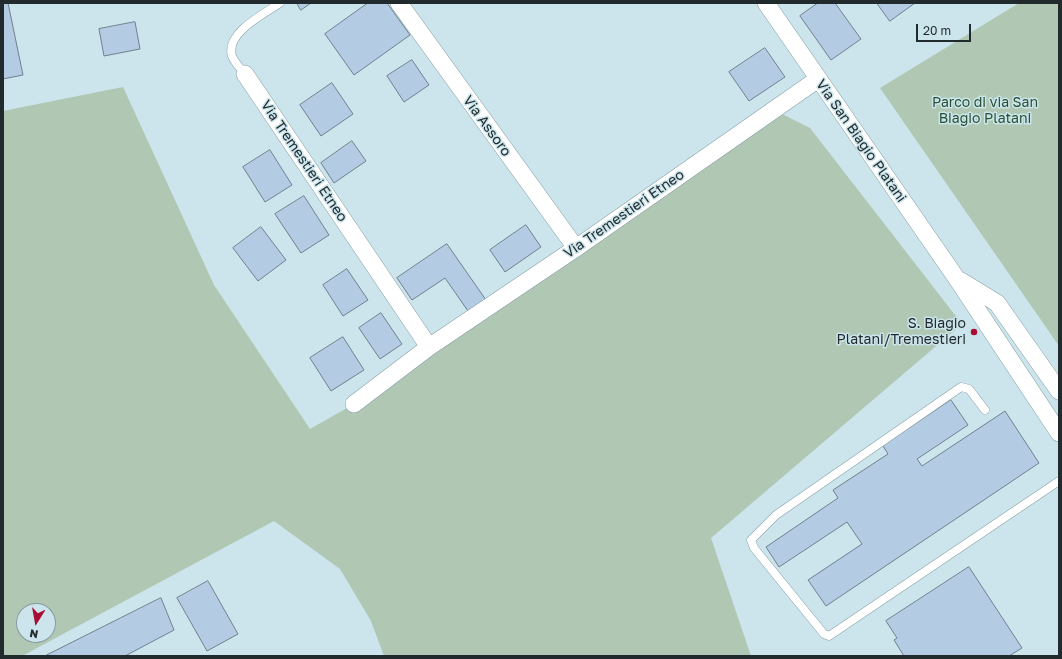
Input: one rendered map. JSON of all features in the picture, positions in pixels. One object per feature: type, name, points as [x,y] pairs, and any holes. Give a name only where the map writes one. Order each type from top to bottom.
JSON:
[{"type":"street","name":"Via Assoro","points":[[399,3],[576,248]]},
{"type":"street","name":"Via San Biagio Platani","points":[[770,5],[818,78],[957,279],[1059,433]]},
{"type":"street","name":"Via Tremestieri Etneo","points":[[245,74],[429,347]]},
{"type":"street","name":"Via Tremestieri Etneo","points":[[354,404],[429,347],[576,248],[818,78]]},
{"type":"street","name":"Via San Biagio Platani","points":[[957,279],[997,303],[1059,391]]},
{"type":"lane","points":[[245,74],[232,56],[232,43],[241,30],[280,3]]},
{"type":"lane","points":[[985,410],[969,389],[961,387],[776,515],[751,540],[754,548],[824,634],[829,636],[1059,481]]},
{"type":"green space","name":"Parco di via San Biagio Platani","points":[[1019,3],[1059,3],[1059,346],[880,88]]},
{"type":"green space","points":[[123,87],[214,285],[310,429],[354,404],[774,110],[810,128],[962,324],[711,538],[751,656],[384,656],[371,621],[340,569],[274,521],[56,638],[56,603],[16,603],[16,643],[46,643],[22,656],[3,656],[3,111]]},
{"type":"building","points":[[3,3],[8,3],[23,75],[3,79]]},
{"type":"building","points":[[297,3],[311,3],[301,10]]},
{"type":"building","points":[[368,3],[387,3],[410,35],[354,75],[325,34]]},
{"type":"building","points":[[818,3],[835,3],[861,39],[831,60],[800,16]]},
{"type":"building","points":[[877,3],[915,3],[890,21]]},
{"type":"building","points":[[135,22],[140,49],[104,56],[99,29]]},
{"type":"building","points":[[765,48],[785,77],[749,101],[729,72]]},
{"type":"building","points":[[412,60],[429,85],[404,102],[387,76]]},
{"type":"building","points":[[332,83],[353,114],[321,136],[300,105]]},
{"type":"building","points":[[352,141],[366,161],[334,183],[321,163]]},
{"type":"building","points":[[270,150],[292,185],[265,202],[243,167]]},
{"type":"building","points":[[304,196],[329,235],[301,253],[275,214]]},
{"type":"building","points":[[526,225],[541,247],[505,272],[490,250]]},
{"type":"building","points":[[261,227],[286,260],[258,281],[233,248]]},
{"type":"building","points":[[447,244],[486,300],[468,311],[445,278],[412,300],[397,278]]},
{"type":"building","points":[[347,269],[368,300],[343,316],[323,285]]},
{"type":"building","points":[[381,313],[402,344],[380,359],[359,328]]},
{"type":"building","points":[[343,337],[364,370],[331,391],[310,358]]},
{"type":"building","points":[[951,400],[968,425],[917,459],[922,466],[1005,411],[1039,463],[826,606],[808,580],[862,544],[847,522],[779,567],[766,547],[838,498],[833,490],[888,454],[883,446]]},
{"type":"building","points":[[969,567],[1022,648],[1009,656],[904,656],[894,640],[897,638],[886,621]]},
{"type":"building","points":[[208,581],[238,634],[207,651],[177,598]]},
{"type":"building","points":[[161,598],[174,630],[125,656],[45,656]]},
{"type":"place","name":"S. Biagio Platani/Tremestieri","points":[[974,332]]}]
